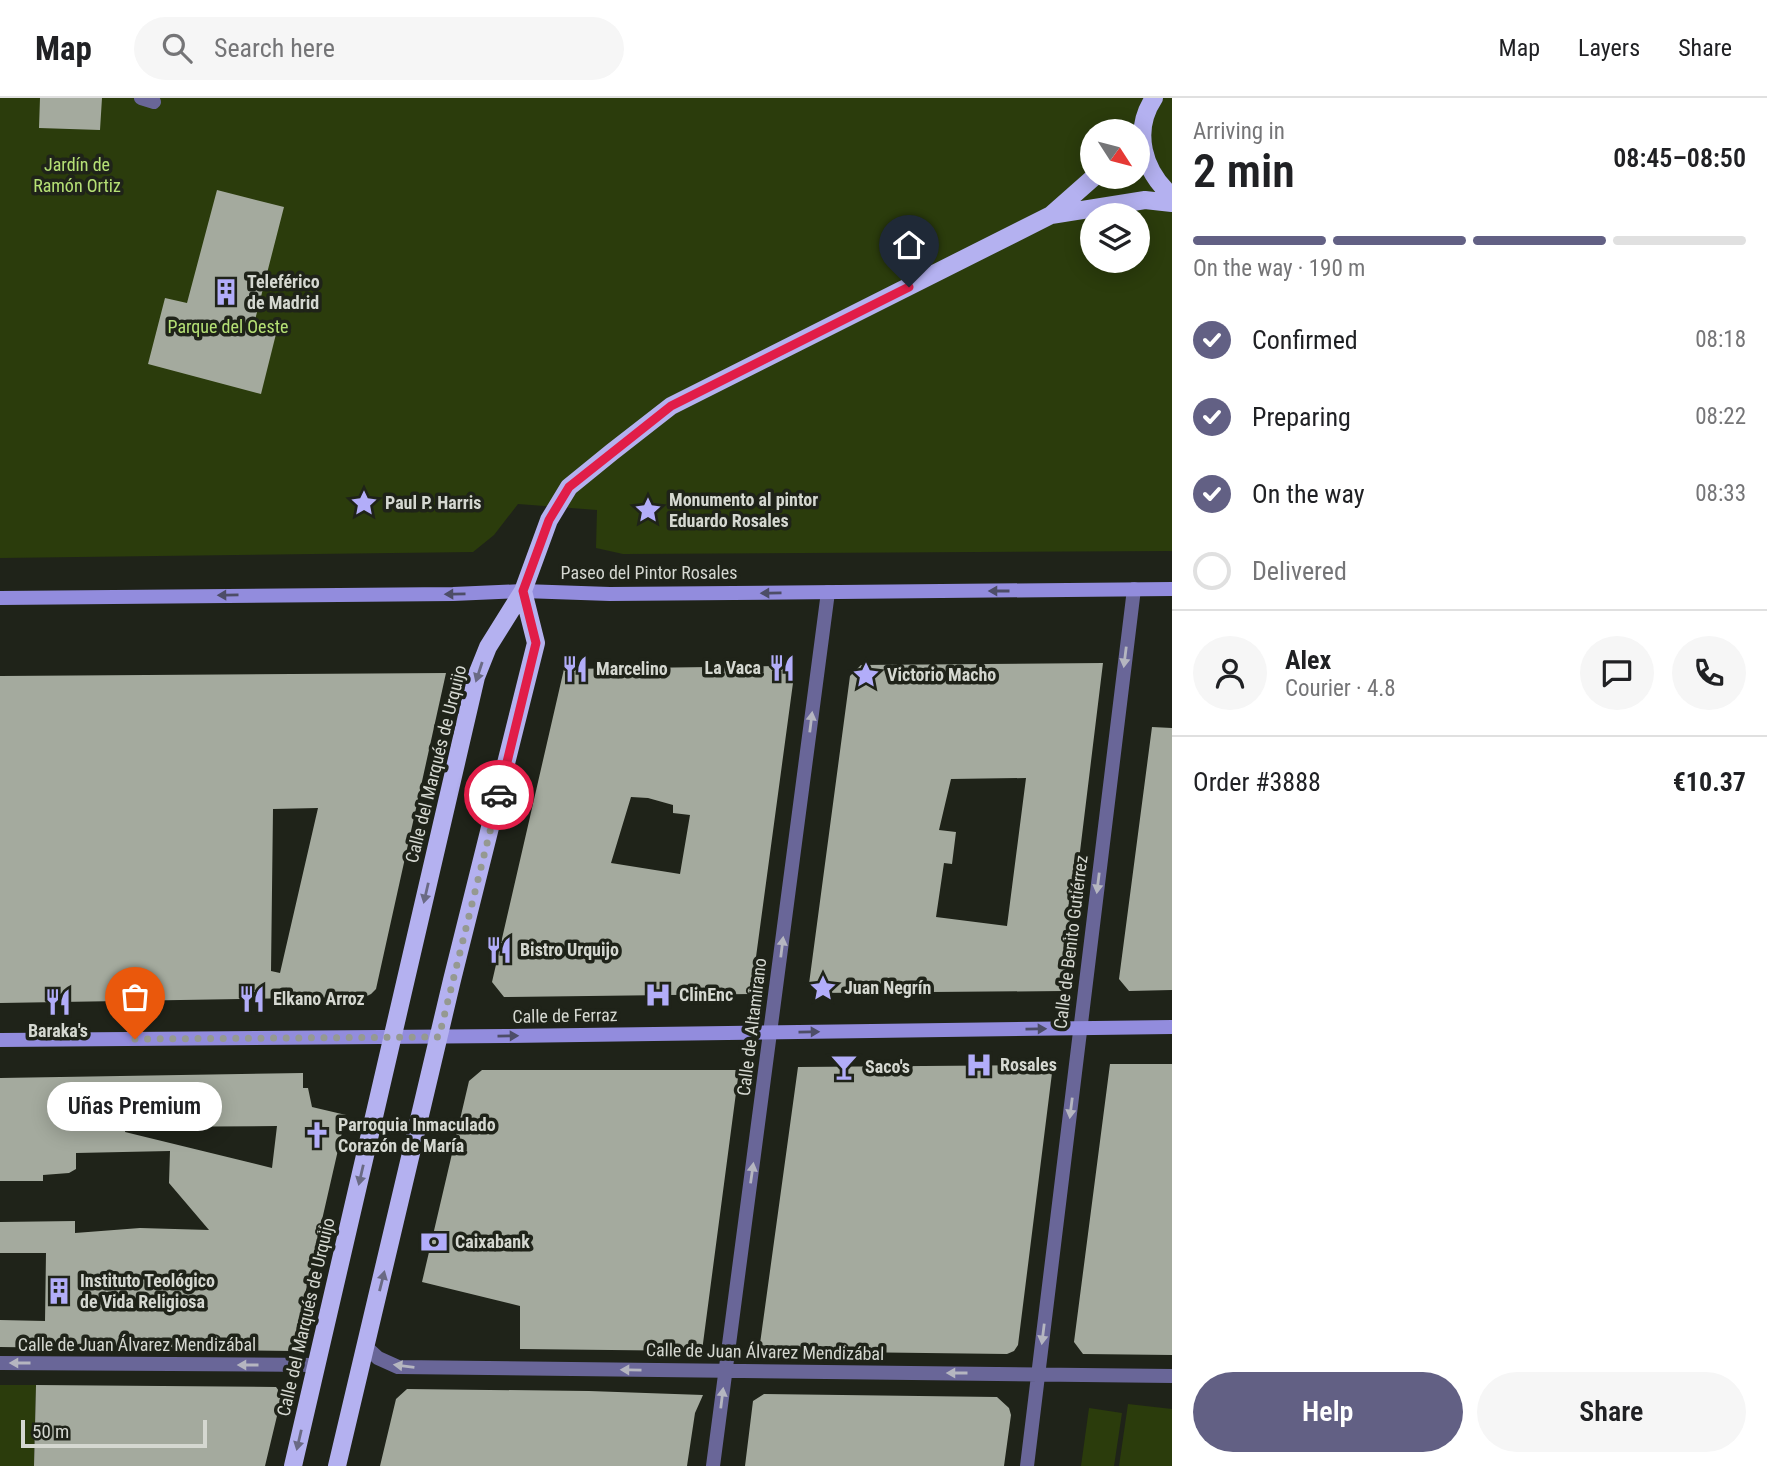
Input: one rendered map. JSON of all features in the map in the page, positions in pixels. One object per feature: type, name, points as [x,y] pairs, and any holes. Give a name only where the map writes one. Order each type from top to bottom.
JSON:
[{"type":"main road","points":[[1144,119],[1154,98]]},
{"type":"main road","points":[[1150,170],[1153,177],[1172,196]]},
{"type":"main road","points":[[1052,215],[1081,189]]},
{"type":"main road","points":[[1052,215],[1145,200],[1172,204]]},
{"type":"main road","name":"Calle del Marqués de Urquijo","points":[[293,1466],[477,677],[488,647],[523,591],[549,520],[569,487],[671,406],[1052,215]]},
{"type":"main road","name":"Paseo del Pintor Rosales","points":[[0,598],[523,591],[610,594],[1172,589]]},
{"type":"main road","points":[[337,1466],[536,643],[523,591]]},
{"type":"main road","name":"Calle de Ferraz","points":[[0,1040],[1172,1027]]},
{"type":"street","name":"Calle de Benito Gutiérrez","points":[[1027,1466],[1134,589]]},
{"type":"street","name":"Calle de Altamirano","points":[[713,1466],[828,592]]},
{"type":"street","name":"Calle de Juan Álvarez Mendizábal","points":[[365,1346],[378,1358],[398,1367],[1172,1376]]},
{"type":"street","name":"Calle de Juan Álvarez Mendizábal","points":[[0,1363],[316,1365]]},
{"type":"green space","name":"Parque del Oeste","points":[[0,98],[1172,98],[1172,551],[623,554],[596,548],[597,510],[518,504],[494,535],[473,552],[0,558]]},
{"type":"green space","points":[[0,1385],[36,1385],[34,1466],[0,1466]]},
{"type":"green space","points":[[1128,1404],[1172,1409],[1172,1466],[1119,1466]]},
{"type":"green space","points":[[1089,1408],[1122,1413],[1114,1466],[1081,1466]]},
{"type":"building","points":[[40,98],[102,98],[100,130],[39,128]]},
{"type":"building","name":"Teleférico de Madrid","points":[[217,190],[284,207],[255,320],[278,326],[261,394],[148,364],[165,298],[187,303]]},
{"type":"building","points":[[1103,663],[1063,991],[816,993],[809,984],[850,676],[861,665]],"holes":[[[1026,778],[1007,926],[936,917],[944,863],[952,864],[956,832],[939,830],[951,779]]]},
{"type":"building","points":[[778,666],[789,672],[793,683],[751,994],[504,997],[492,982],[564,669]],"holes":[[[631,797],[648,798],[673,805],[673,813],[690,815],[680,874],[611,863]]]},
{"type":"building","points":[[446,673],[376,989],[365,997],[0,1003],[0,676]],"holes":[[[318,808],[280,973],[271,971],[273,809]]]},
{"type":"building","points":[[1152,727],[1172,728],[1172,990],[1129,991],[1119,979]]},
{"type":"building","points":[[1110,1064],[1172,1064],[1172,1355],[1083,1354],[1074,1342]]},
{"type":"building","points":[[1053,1065],[1018,1345],[1014,1351],[1007,1354],[759,1351],[798,1067]]},
{"type":"building","points":[[482,1070],[739,1070],[702,1351],[520,1349],[520,1306],[422,1282],[469,1081]]},
{"type":"building","points":[[303,1073],[303,1088],[308,1088],[312,1107],[346,1115],[292,1351],[0,1347],[0,1320],[45,1321],[46,1253],[0,1253],[0,1222],[75,1221],[75,1233],[140,1228],[209,1230],[169,1183],[170,1151],[76,1153],[76,1169],[69,1173],[43,1175],[43,1181],[0,1181],[0,1078]],"holes":[[[277,1126],[272,1168],[125,1132],[126,1127]]]},
{"type":"building","points":[[36,1385],[276,1387],[282,1395],[265,1466],[34,1466]]},
{"type":"building","points":[[407,1389],[703,1395],[695,1413],[687,1466],[380,1466],[396,1399]]},
{"type":"building","points":[[764,1394],[997,1397],[1009,1408],[1011,1415],[1004,1466],[745,1466],[753,1401]]},
{"type":"way so far","points":[[135,1039],[439,1037],[499,795]]},
{"type":"place","name":"Teleférico de Madrid","points":[[226,292]]},
{"type":"place","name":"Paul P. Harris","points":[[364,503]]},
{"type":"place","name":"Monumento al pintor Eduardo Rosales","points":[[648,510]]},
{"type":"place","name":"La Vaca","points":[[782,668]]},
{"type":"place","name":"Marcelino","points":[[575,669]]},
{"type":"place","name":"Victorio Macho","points":[[866,675]]},
{"type":"place","name":"Bistro Urquijo","points":[[499,950]]},
{"type":"place","name":"Juan Negrín","points":[[823,988]]},
{"type":"place","name":"ClinEnc","points":[[658,995]]},
{"type":"place","name":"Elkano Arroz","points":[[252,999]]},
{"type":"place","name":"Baraka's","points":[[58,1002]]},
{"type":"place","name":"Uñas Premium","points":[[135,1039]]},
{"type":"place","name":"Rosales","points":[[979,1065]]},
{"type":"place","name":"Saco's","points":[[844,1067]]},
{"type":"place","name":"Parroquia Inmaculado Corazón de María","points":[[317,1135]]},
{"type":"place","name":"Caixabank","points":[[434,1242]]},
{"type":"place","name":"Instituto Teológico de Vida Religiosa","points":[[59,1291]]},
{"type":"route","points":[[499,795],[536,643],[523,591],[549,520],[569,487],[671,406],[909,287]]},
{"type":"park label","name":"Jardín de Ramón Ortiz","points":[[77,175]]}]
